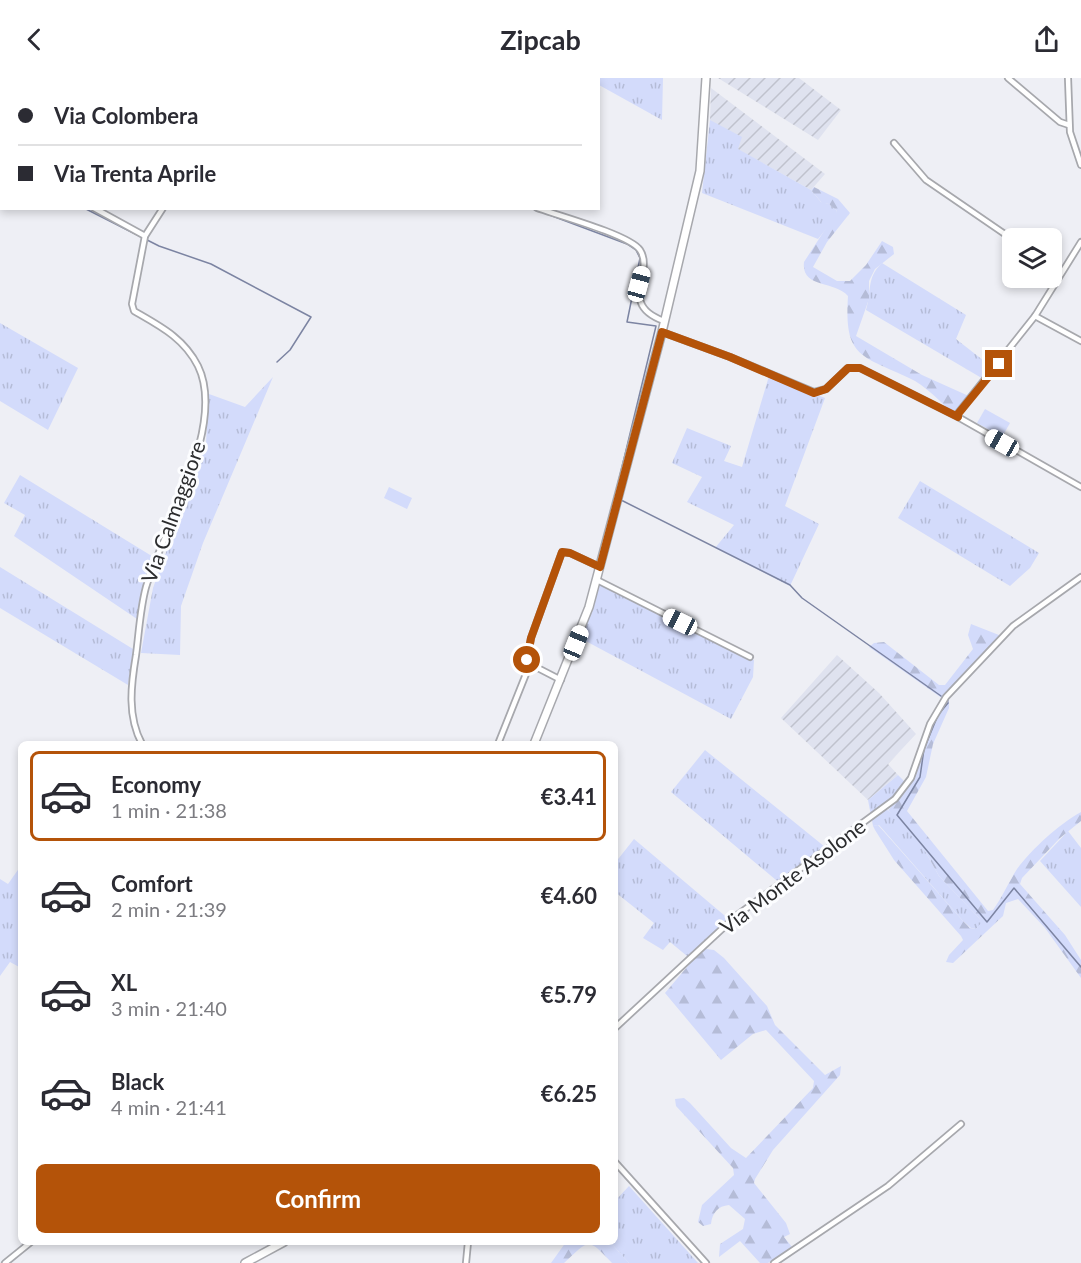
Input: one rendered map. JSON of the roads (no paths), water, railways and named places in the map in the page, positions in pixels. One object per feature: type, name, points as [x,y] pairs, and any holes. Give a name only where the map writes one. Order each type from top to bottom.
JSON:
[{"type":"street","points":[[535,741],[581,631],[597,580],[662,332],[699,179],[706,78]]},
{"type":"street","points":[[1008,78],[1060,122],[1069,125]]},
{"type":"street","points":[[1068,78],[1069,125],[1081,165]]},
{"type":"street","points":[[894,144],[926,180],[1002,232]]},
{"type":"street","points":[[98,210],[145,236]]},
{"type":"street","name":"Via Calmaggiore","points":[[140,741],[135,732],[130,692],[146,588],[203,439],[202,376],[189,351],[174,334],[134,311],[132,304],[145,236],[162,210]]},
{"type":"street","points":[[543,210],[621,237],[640,249],[644,259],[639,284],[643,305],[651,315],[664,321]]},
{"type":"street","points":[[1062,270],[1081,242]]},
{"type":"street","points":[[958,417],[958,414],[1035,316],[1051,288]]},
{"type":"street","points":[[1035,316],[1081,342]]},
{"type":"street","points":[[662,332],[730,357],[814,393],[826,389],[848,368],[860,368],[958,417],[1081,487]]},
{"type":"street","points":[[561,680],[530,664],[527,660],[531,638],[562,552],[570,553],[600,567]]},
{"type":"street","name":"Via Monte Asolone","points":[[618,1025],[736,916],[895,799],[911,778],[939,705],[1013,626],[1081,577]]},
{"type":"street","points":[[597,580],[750,657]]},
{"type":"street","points":[[499,741],[530,664]]},
{"type":"street","points":[[774,1263],[888,1186],[961,1124]]},
{"type":"street","points":[[618,1165],[706,1263]]},
{"type":"street","points":[[5,1263],[27,1245]]},
{"type":"street","points":[[245,1263],[278,1245]]},
{"type":"street","points":[[466,1263],[468,1245]]},
{"type":"waterway","points":[[88,210],[159,246],[211,264],[311,317],[290,350],[277,362]]},
{"type":"waterway","points":[[536,210],[627,244],[636,250],[640,258],[627,322],[656,326],[615,496]]},
{"type":"waterway","points":[[621,500],[790,585],[802,598],[941,696]]},
{"type":"waterway","points":[[948,703],[938,715],[924,749],[920,777],[897,815],[987,922],[1014,888],[1081,967]]}]
